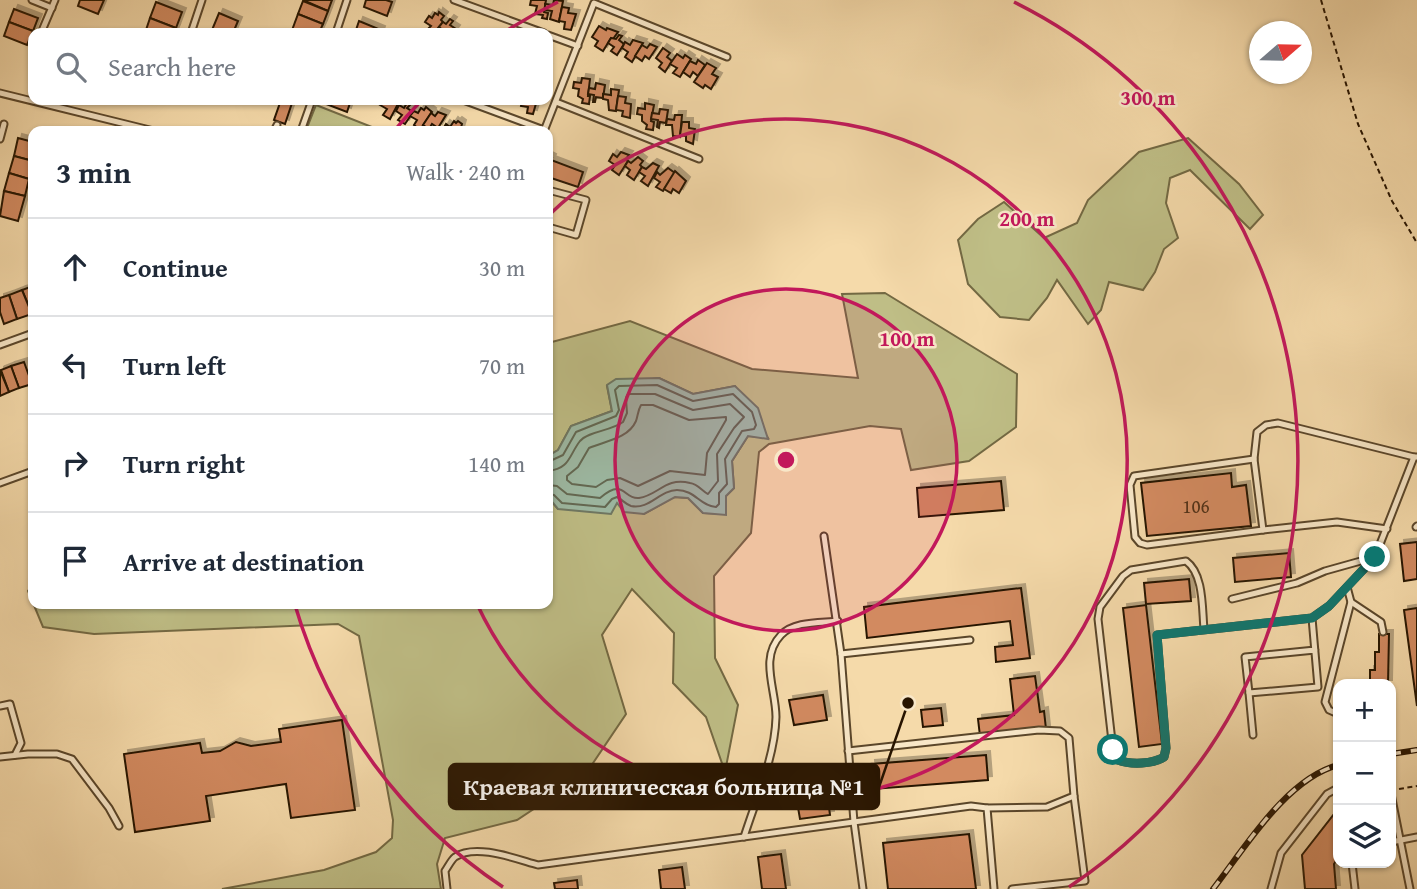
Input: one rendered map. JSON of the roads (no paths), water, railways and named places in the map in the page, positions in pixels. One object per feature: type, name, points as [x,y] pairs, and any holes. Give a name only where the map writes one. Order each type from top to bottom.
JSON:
[{"type":"lane","points":[[32,0],[52,8]]},
{"type":"lane","points":[[43,28],[55,0]]},
{"type":"lane","points":[[193,28],[202,0]]},
{"type":"lane","points":[[338,28],[347,0]]},
{"type":"lane","points":[[454,0],[530,28]]},
{"type":"lane","points":[[546,126],[594,3],[727,57]]},
{"type":"lane","points":[[553,37],[578,46]]},
{"type":"lane","points":[[0,93],[28,100]]},
{"type":"lane","points":[[556,102],[699,159]]},
{"type":"lane","points":[[48,105],[133,126]]},
{"type":"lane","points":[[303,126],[310,105]]},
{"type":"lane","points":[[476,105],[531,126]]},
{"type":"lane","points":[[0,139],[4,124]]},
{"type":"lane","points":[[553,191],[586,200],[576,235],[553,228]]},
{"type":"lane","points":[[0,345],[28,334]]},
{"type":"lane","points":[[1204,629],[1198,576],[1186,561],[1131,570],[1123,576],[1100,607],[1098,619],[1113,750],[1118,760],[1157,761],[1164,757],[1166,748],[1157,635],[1312,618],[1329,606],[1375,557],[1415,457],[1278,423],[1266,425],[1257,432],[1254,459],[1263,530]]},
{"type":"lane","points":[[1254,459],[1134,477],[1130,485],[1135,537],[1140,543],[1147,545],[1337,522],[1387,528]]},
{"type":"lane","points":[[0,483],[28,473]]},
{"type":"lane","points":[[824,536],[838,621],[853,822],[863,889]]},
{"type":"lane","points":[[1232,599],[1297,583],[1375,557]]},
{"type":"lane","points":[[1333,712],[1325,702],[1351,602],[1347,587]]},
{"type":"lane","points":[[1351,602],[1381,622],[1383,632]]},
{"type":"lane","points":[[1249,693],[1318,687],[1312,618]]},
{"type":"lane","points":[[744,837],[772,746],[776,716],[768,660],[773,646],[782,633],[794,626],[838,621]]},
{"type":"lane","points":[[841,654],[970,640]]},
{"type":"lane","points":[[1253,735],[1245,657],[1315,650]]},
{"type":"lane","points":[[0,706],[10,704],[21,743],[35,754]]},
{"type":"lane","points":[[848,751],[1039,730],[1060,731],[1069,738],[1086,889]]},
{"type":"lane","points":[[15,755],[21,743]]},
{"type":"lane","points":[[0,757],[57,754],[72,759],[109,808],[119,826]]},
{"type":"lane","points":[[1271,889],[1281,853],[1327,794],[1333,791]]},
{"type":"lane","points":[[447,889],[445,871],[456,857],[476,852],[500,854],[538,865],[971,806],[1047,807],[1074,796]]},
{"type":"lane","points":[[1394,805],[1410,889]]},
{"type":"lane","points":[[986,808],[994,889]]},
{"type":"lane","points":[[1396,840],[1417,837]]},
{"type":"lane","points":[[1353,868],[1355,889]]},
{"type":"lane","points":[[1012,889],[1085,881]]},
{"type":"water","points":[[659,378],[693,394],[735,386],[758,408],[768,439],[748,436],[732,461],[734,488],[726,496],[726,515],[703,513],[688,498],[675,497],[644,514],[624,512],[617,503],[611,514],[558,509],[553,503],[553,453],[558,450],[571,426],[612,411],[607,385],[616,379]]},
{"type":"railway","points":[[1396,753],[1417,750]]},
{"type":"railway","points":[[1213,889],[1253,835],[1284,800],[1301,785],[1333,767]]},
{"type":"place","name":"Краевая клиническая больница №1","points":[[908,703]]}]
